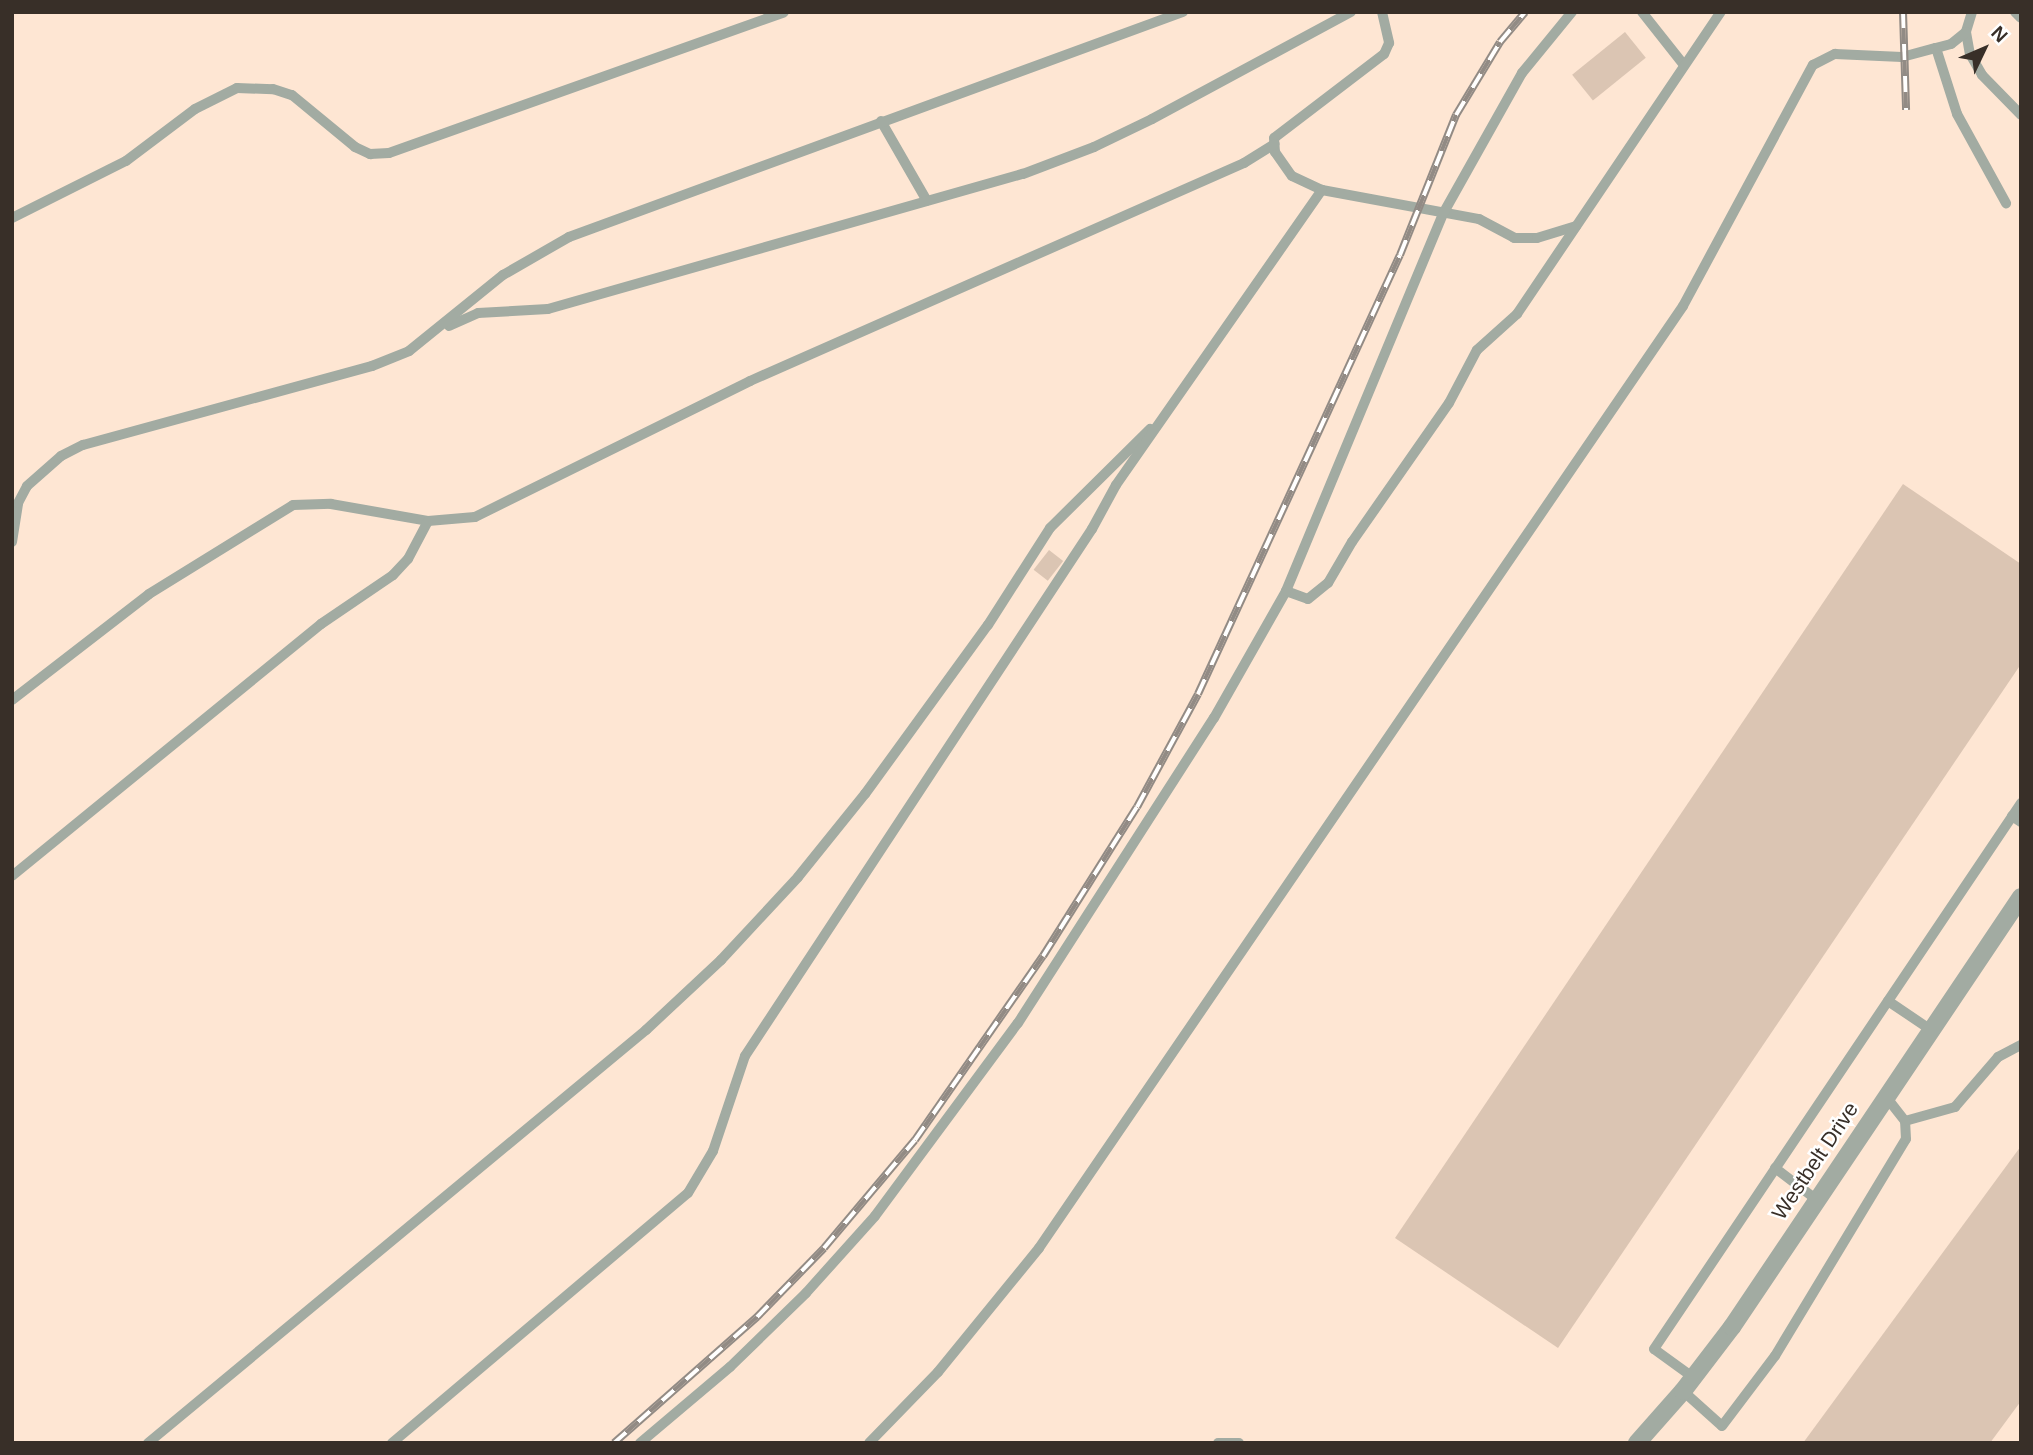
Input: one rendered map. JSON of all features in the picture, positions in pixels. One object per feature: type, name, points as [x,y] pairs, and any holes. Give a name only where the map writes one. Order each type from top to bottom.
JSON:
[{"type":"street","name":"Westbelt Drive","points":[[1637,1443],[1689,1384],[1931,1030],[2014,923],[2021,897]]},
{"type":"lane","points":[[12,218],[127,161],[195,109],[237,88],[273,89],[292,95],[355,147],[370,154],[389,153],[784,12]]},
{"type":"lane","points":[[12,542],[18,503],[27,486],[61,456],[83,445],[372,366],[409,351],[536,253],[881,121],[1183,12]]},
{"type":"lane","points":[[442,328],[478,313],[548,309],[927,201],[1094,148],[1351,12]]},
{"type":"lane","points":[[12,700],[149,594],[293,505],[331,504],[428,521],[475,517],[750,382],[1244,163],[1274,144],[1284,126],[1384,54],[1389,43],[1382,12]]},
{"type":"lane","points":[[640,1443],[730,1367],[806,1293],[875,1216],[948,1123],[1018,1023],[1214,718],[1286,591],[1444,212],[1522,73],[1572,12]]},
{"type":"lane","points":[[1642,12],[1684,65]]},
{"type":"lane","points":[[1286,591],[1308,599],[1328,583],[1352,541],[1449,403],[1469,361],[1517,314],[1721,12]]},
{"type":"lane","points":[[1972,12],[1966,32],[1970,54],[1982,75],[2021,115]]},
{"type":"lane","points":[[2015,12],[2021,18]]},
{"type":"lane","points":[[869,1443],[992,1309],[1094,1167],[1683,306],[1813,65],[1835,54],[1902,57],[1951,44],[1966,32]]},
{"type":"lane","points":[[1936,48],[1957,114],[2006,203]]},
{"type":"lane","points":[[881,121],[927,201]]},
{"type":"lane","points":[[1274,144],[1292,176],[1322,190],[1479,219],[1525,240],[1576,226]]},
{"type":"lane","points":[[392,1443],[688,1193],[713,1151],[745,1056],[1163,418],[1322,190]]},
{"type":"lane","points":[[148,1443],[646,1030],[721,960],[798,877],[872,783],[988,625],[1050,528],[1163,418]]},
{"type":"lane","points":[[12,876],[321,624],[393,575],[408,559],[428,521]]},
{"type":"lane","points":[[1886,1097],[1905,1121],[1906,1139],[1775,1356],[1722,1426],[1689,1384],[1654,1349],[1888,1001],[2016,819],[2021,803]]},
{"type":"lane","points":[[1888,1001],[1931,1030]]},
{"type":"lane","points":[[1905,1121],[1955,1107],[1998,1057],[2021,1045]]},
{"type":"lane","points":[[1775,1168],[1817,1200]]},
{"type":"lane","points":[[1218,1443],[1239,1443]]},
{"type":"shaded area","points":[[12,12],[2021,12],[2021,1443],[12,1443]]},
{"type":"building","points":[[1625,32],[1646,58],[1593,100],[1572,75]]},
{"type":"building","points":[[1903,484],[2021,564],[2021,664],[1558,1348],[1395,1238]]},
{"type":"building","points":[[1049,550],[1063,561],[1048,581],[1034,570]]},
{"type":"building","points":[[2021,1146],[2021,1401],[1990,1443],[1803,1443]]},
{"type":"railway","points":[[614,1443],[757,1317],[824,1248],[915,1140],[1043,956],[1137,807],[1198,694],[1400,255],[1456,115],[1500,42],[1525,12]]},
{"type":"railway","points":[[1903,12],[1906,110]]}]
